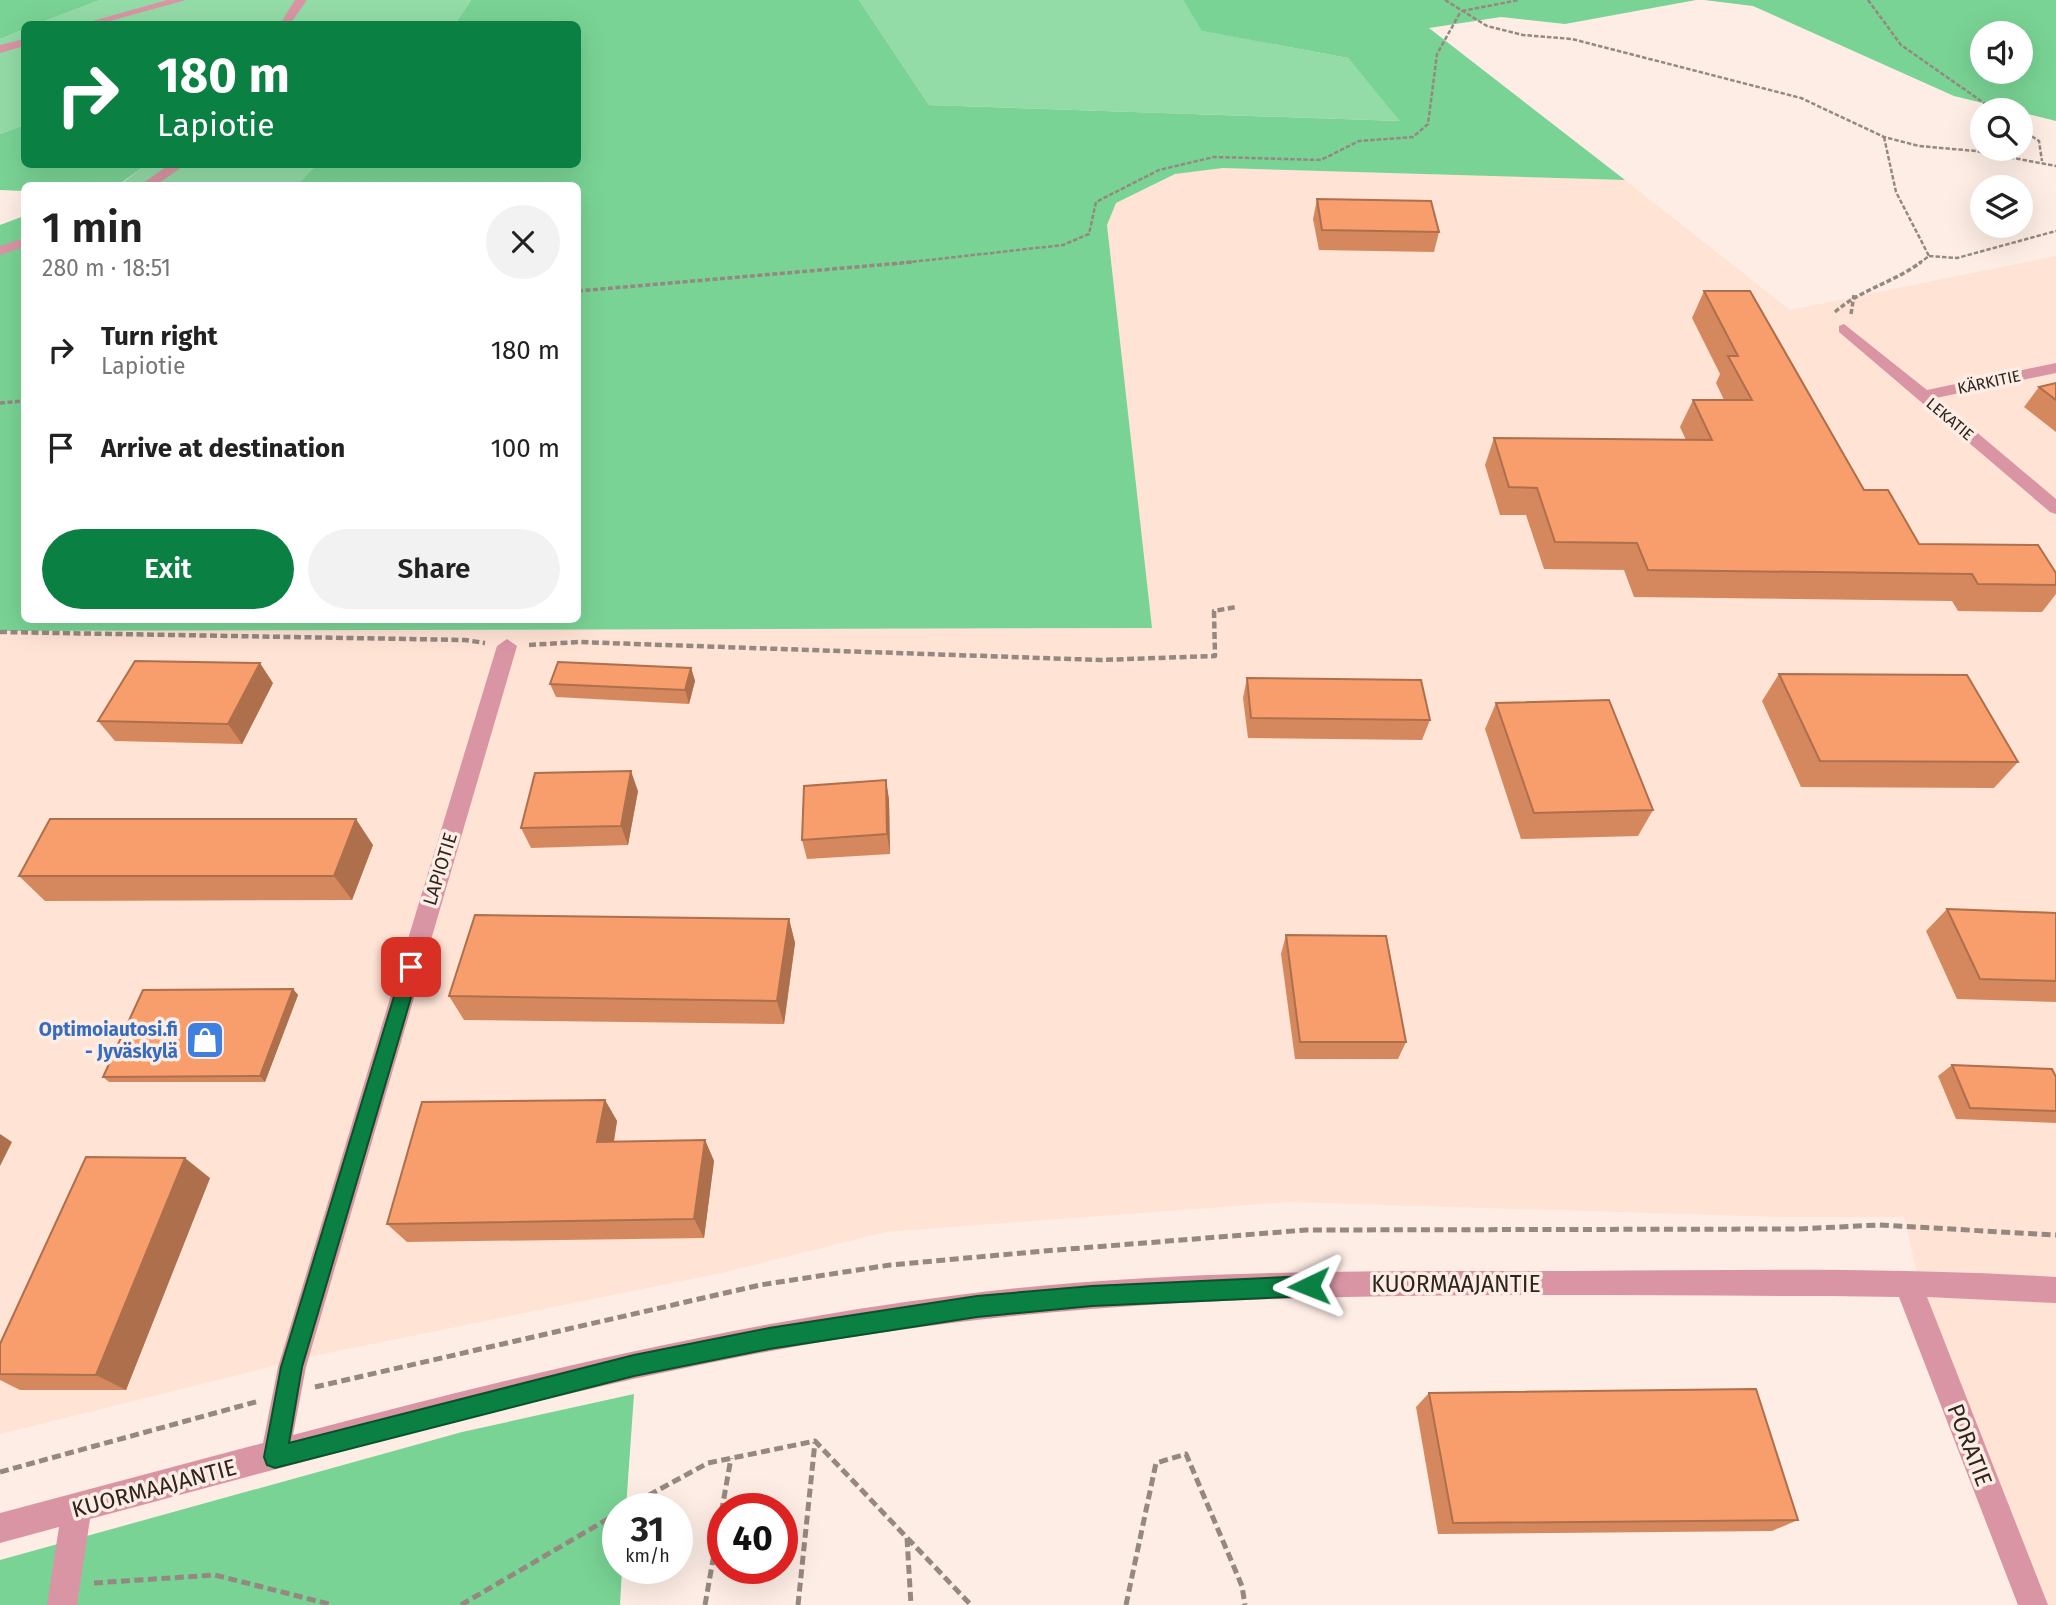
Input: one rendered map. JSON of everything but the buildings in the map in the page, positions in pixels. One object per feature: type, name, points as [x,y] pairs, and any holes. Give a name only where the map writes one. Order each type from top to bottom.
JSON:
[{"type":"street","points":[[100,21],[180,0]]},
{"type":"street","points":[[287,21],[301,0]]},
{"type":"street","points":[[0,50],[21,43]]},
{"type":"street","points":[[151,182],[174,168]]},
{"type":"street","points":[[0,251],[21,243]]},
{"type":"street","name":"LEKATIE","points":[[1844,329],[2056,508]]},
{"type":"street","name":"KÄRKITIE","points":[[1923,396],[2056,368]]},
{"type":"street","name":"LAPIOTIE","points":[[275,1457],[292,1367],[507,646]]},
{"type":"street","name":"KUORMAAJANTIE","points":[[0,1528],[634,1366],[769,1339],[977,1307],[1105,1295],[1358,1284],[1908,1284],[2056,1290]]},
{"type":"street","name":"PORATIE","points":[[1908,1284],[2033,1605]]},
{"type":"street","points":[[64,1595],[77,1508]]},
{"type":"path","points":[[1445,0],[1487,26],[1522,35],[1573,39],[1801,98],[1884,137],[1919,146],[2042,161],[2056,166]]},
{"type":"path","points":[[1461,11],[1519,0]]},
{"type":"path","points":[[1868,0],[1901,45],[1977,98]]},
{"type":"path","points":[[581,290],[940,260],[1063,245],[1089,234],[1096,202],[1159,170],[1214,157],[1321,160],[1359,141],[1413,137],[1428,124],[1437,54],[1461,11]]},
{"type":"path","points":[[1884,137],[1896,192],[1929,256]]},
{"type":"path","points":[[2033,137],[2039,141],[2042,161]]},
{"type":"path","points":[[1844,329],[1835,311],[1854,295],[1901,277],[1929,256],[1957,258],[2056,231]]},
{"type":"path","points":[[0,403],[21,401]]},
{"type":"path","points":[[0,632],[465,640],[507,646],[578,642],[1100,660],[1215,656],[1213,611],[1236,607]]},
{"type":"path","points":[[653,1493],[708,1463],[815,1441]]},
{"type":"path","points":[[815,1441],[971,1605]]},
{"type":"path","points":[[798,1605],[815,1441]]},
{"type":"path","points":[[1126,1605],[1156,1463],[1186,1454],[1242,1586],[1245,1605]]},
{"type":"path","points":[[705,1605],[731,1458]]},
{"type":"path","points":[[460,1605],[602,1522]]},
{"type":"path","points":[[906,1537],[911,1605]]},
{"type":"path","points":[[64,1595],[215,1575],[333,1605]]},
{"type":"shaded area","points":[[1223,168],[1625,180],[1790,310],[2056,256],[2056,1605],[2045,1605],[1918,1277],[1904,1217],[1784,1217],[1289,1202],[885,1232],[721,1273],[318,1355],[0,1434],[0,631],[1151,628],[1107,225],[1116,203],[1175,174]]},
{"type":"green space","points":[[0,0],[100,0],[45,21],[21,21],[21,30],[0,39]]},
{"type":"green space","points":[[100,0],[471,0],[457,21],[45,21]]},
{"type":"green space","points":[[471,0],[859,0],[929,105],[1400,121],[1348,58],[1202,31],[1183,0],[1696,0],[1565,24],[1501,17],[1429,28],[1625,180],[1223,168],[1175,174],[1116,203],[1107,225],[1152,628],[0,631],[0,225],[21,217],[21,623],[581,623],[581,182],[300,182],[313,168],[581,168],[581,21],[457,21]]},
{"type":"green space","points":[[859,0],[1183,0],[1203,31],[1348,58],[1401,121],[929,105]]},
{"type":"green space","points":[[1704,0],[2056,0],[2056,121],[2033,115],[2033,98],[1970,100],[1954,96],[1753,6]]},
{"type":"green space","points":[[21,30],[21,126],[0,134],[0,39]]},
{"type":"green space","points":[[21,126],[21,168],[142,168],[122,182],[21,182],[21,191],[0,190],[0,134]]},
{"type":"green space","points":[[142,168],[313,168],[300,182],[123,182]]},
{"type":"green space","points":[[634,1394],[627,1493],[602,1493],[602,1584],[621,1584],[620,1605],[0,1605],[0,1560],[462,1432]]},
{"type":"place","name":"Optimoiautosi.fi - Jyväskylä","points":[[205,1040]]},
{"type":"route","points":[[411,967],[292,1367],[275,1457],[457,1408],[634,1366],[769,1339],[901,1317],[1092,1296],[1309,1286]]}]
